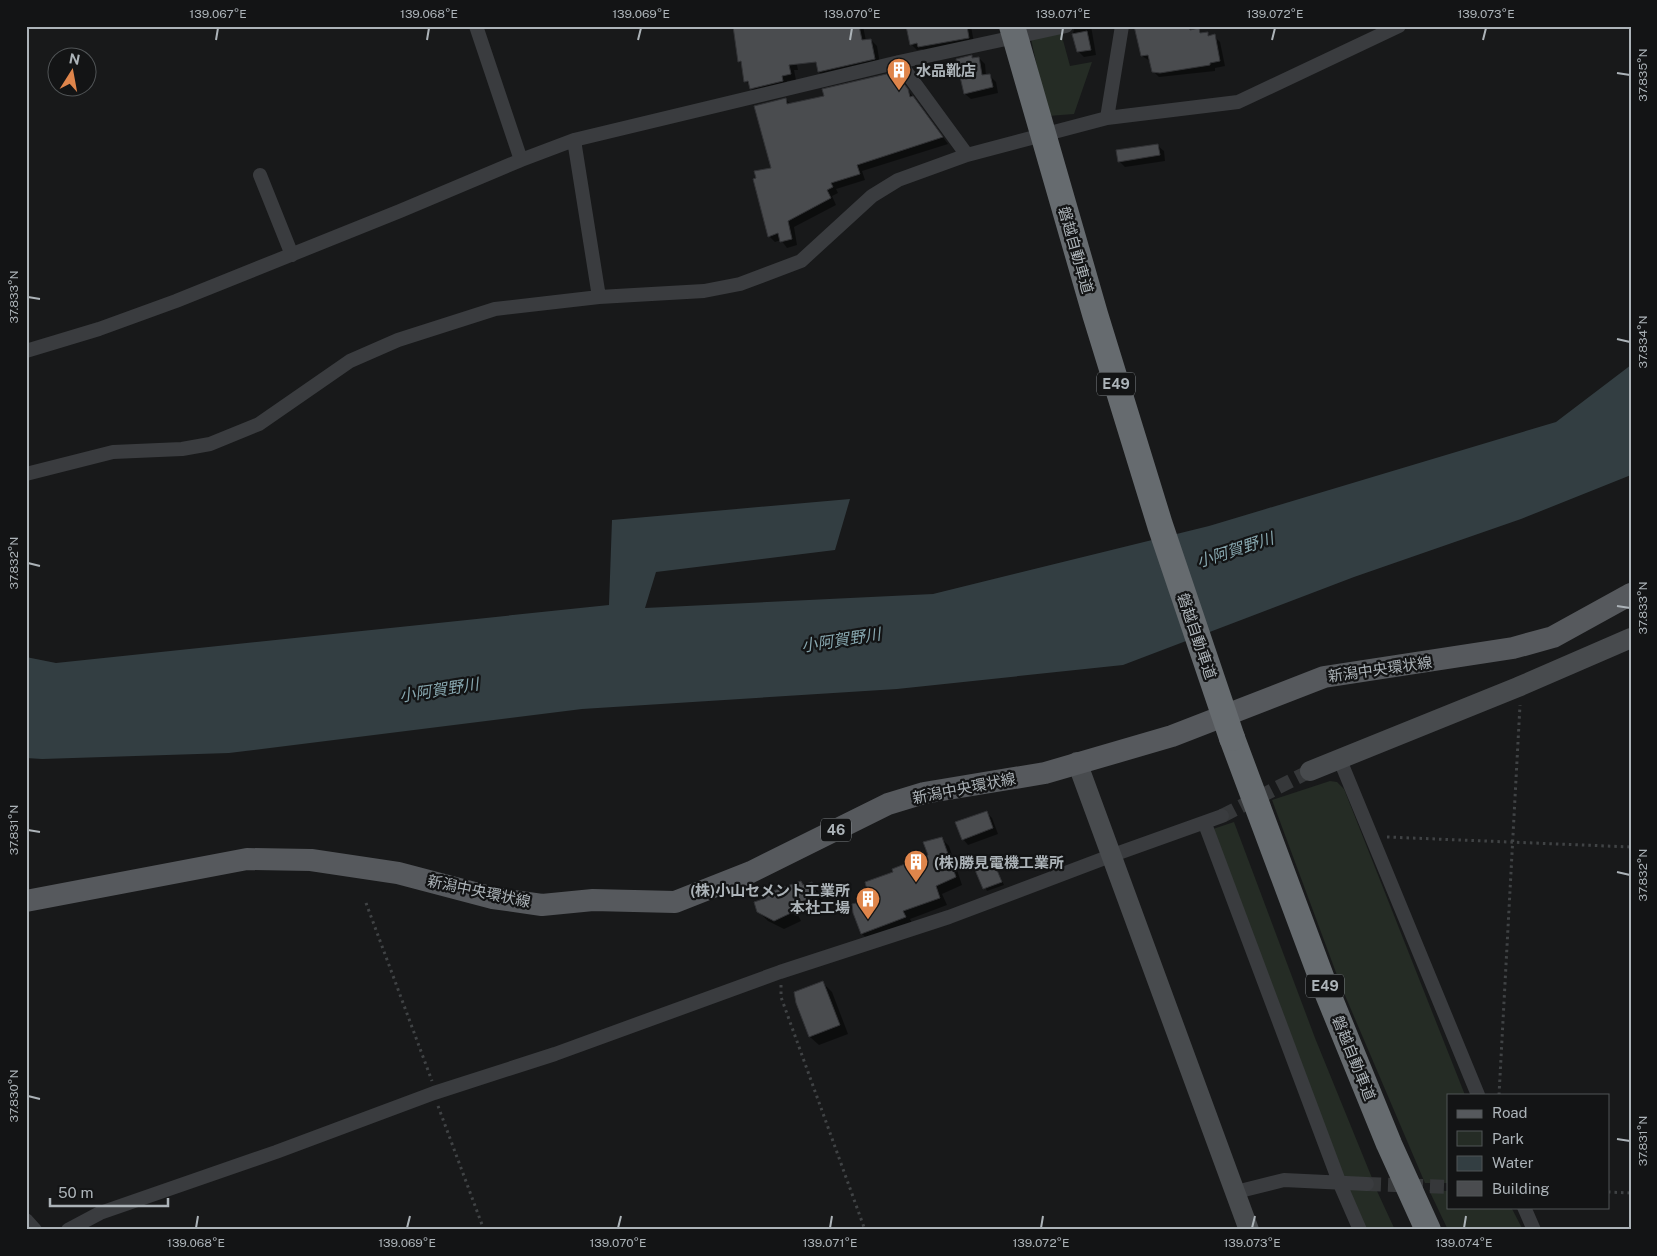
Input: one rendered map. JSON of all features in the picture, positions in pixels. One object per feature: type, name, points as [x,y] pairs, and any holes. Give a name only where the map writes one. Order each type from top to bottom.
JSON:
[{"type":"highway","name":"磐越自動車道","points":[[1012,26],[1100,333],[1160,525],[1232,738],[1323,982],[1389,1144],[1428,1230]]},
{"type":"main road","name":"新潟中央環状線","points":[[26,900],[247,859],[311,860],[398,873],[493,898],[542,905],[593,900],[675,902],[751,872],[888,804],[924,793],[1045,773],[1077,762],[1172,736],[1324,677],[1513,648],[1552,637],[1631,594]]},
{"type":"street","points":[[476,26],[521,160]]},
{"type":"street","points":[[26,351],[99,329],[292,255],[574,140],[899,62],[1066,26]]},
{"type":"street","points":[[1107,118],[1122,26]]},
{"type":"street","points":[[26,474],[113,452],[182,449],[210,444],[259,424],[350,361],[398,340],[495,309],[599,297],[704,291],[740,284],[801,261],[872,196],[891,184],[967,155],[1107,118],[1238,102],[1400,26]]},
{"type":"street","points":[[899,62],[967,155]]},
{"type":"street","points":[[574,140],[599,297]]},
{"type":"street","points":[[260,175],[292,255]]},
{"type":"street","points":[[1310,771],[1518,687],[1631,638]]},
{"type":"street","points":[[1340,760],[1478,1094]]},
{"type":"street","points":[[1077,762],[1113,855],[1249,1230]]},
{"type":"street","points":[[68,1230],[100,1213],[285,1149],[434,1093],[555,1054],[780,972],[949,918],[1113,855],[1205,824],[1222,816]]},
{"type":"street","points":[[1205,824],[1340,1184],[1360,1230]]},
{"type":"street","points":[[1236,1192],[1284,1180],[1367,1184]]},
{"type":"street","points":[[1524,1208],[1534,1230]]},
{"type":"street","points":[[26,1220],[35,1230]]},
{"type":"path","points":[[1499,1094],[1520,696],[1518,687]]},
{"type":"path","points":[[1371,836],[1631,848]]},
{"type":"path","points":[[366,903],[430,1072],[434,1093],[484,1230]]},
{"type":"path","points":[[780,972],[781,997],[865,1230]]},
{"type":"path","points":[[1610,1192],[1631,1193]]},
{"type":"green space","points":[[1061,33],[1070,66],[1092,62],[1074,114],[1048,116],[1031,39]]},
{"type":"green space","points":[[1330,781],[1337,782],[1344,789],[1465,1094],[1447,1094],[1447,1183],[1425,1183],[1341,986],[1272,800]]},
{"type":"green space","points":[[1234,822],[1315,1038],[1372,1178],[1340,1177],[1213,829]]},
{"type":"green space","points":[[1345,1187],[1377,1191],[1395,1230],[1364,1230]]},
{"type":"green space","points":[[1429,1190],[1447,1191],[1447,1208],[1512,1208],[1523,1230],[1448,1230]]},
{"type":"water","name":"小阿賀野川","points":[[1631,365],[1631,475],[1521,519],[1354,577],[1123,665],[897,689],[582,709],[229,753],[26,758],[26,657],[56,663],[609,605],[612,520],[850,499],[835,550],[656,572],[645,608],[933,594],[1209,526],[1556,422]]},
{"type":"building","points":[[733,26],[859,26],[862,40],[871,39],[875,59],[818,72],[816,62],[789,65],[791,74],[782,76],[783,81],[750,89],[748,81],[744,82],[741,61],[738,62]]},
{"type":"building","points":[[906,26],[967,26],[969,38],[918,47],[917,43],[910,45]]},
{"type":"building","points":[[1134,26],[1189,26],[1190,30],[1199,28],[1200,33],[1208,32],[1208,36],[1215,34],[1220,61],[1210,63],[1210,65],[1160,73],[1152,72],[1148,55],[1141,56]]},
{"type":"building","points":[[1087,31],[1091,50],[1077,52],[1072,34]]},
{"type":"building","points":[[972,55],[972,58],[979,57],[982,75],[990,74],[993,87],[964,94],[956,59]]},
{"type":"building","points":[[895,72],[908,89],[910,97],[913,96],[943,137],[857,165],[860,174],[831,183],[833,187],[827,190],[831,198],[788,221],[792,239],[780,242],[778,233],[768,237],[753,179],[756,178],[754,171],[771,168],[754,106],[786,98],[787,104],[824,96],[822,89]]},
{"type":"building","points":[[1158,144],[1160,155],[1118,162],[1116,150]]},
{"type":"building","points":[[987,811],[993,828],[962,840],[955,822]]},
{"type":"building","points":[[942,837],[956,877],[936,886],[940,898],[903,911],[906,917],[861,934],[853,913],[852,904],[856,903],[867,890],[865,882],[893,872],[892,869],[928,855],[923,842]]},
{"type":"building","points":[[994,863],[1002,882],[983,889],[975,870]]},
{"type":"building","points":[[801,881],[803,885],[812,882],[817,896],[790,906],[793,912],[774,921],[757,912],[754,902],[766,898],[765,894]]},
{"type":"building","points":[[823,981],[840,1025],[809,1037],[796,1003],[794,992]]},
{"type":"tunnel","points":[[1222,816],[1310,771]]},
{"type":"tunnel","points":[[1367,1184],[1447,1187]]},
{"type":"place","name":"水品靴店","points":[[899,91]]},
{"type":"place","name":"(株)勝見電機工業所","points":[[916,883]]},
{"type":"place","name":"(株)小山セメント工業所 本社工場","points":[[868,920]]}]
